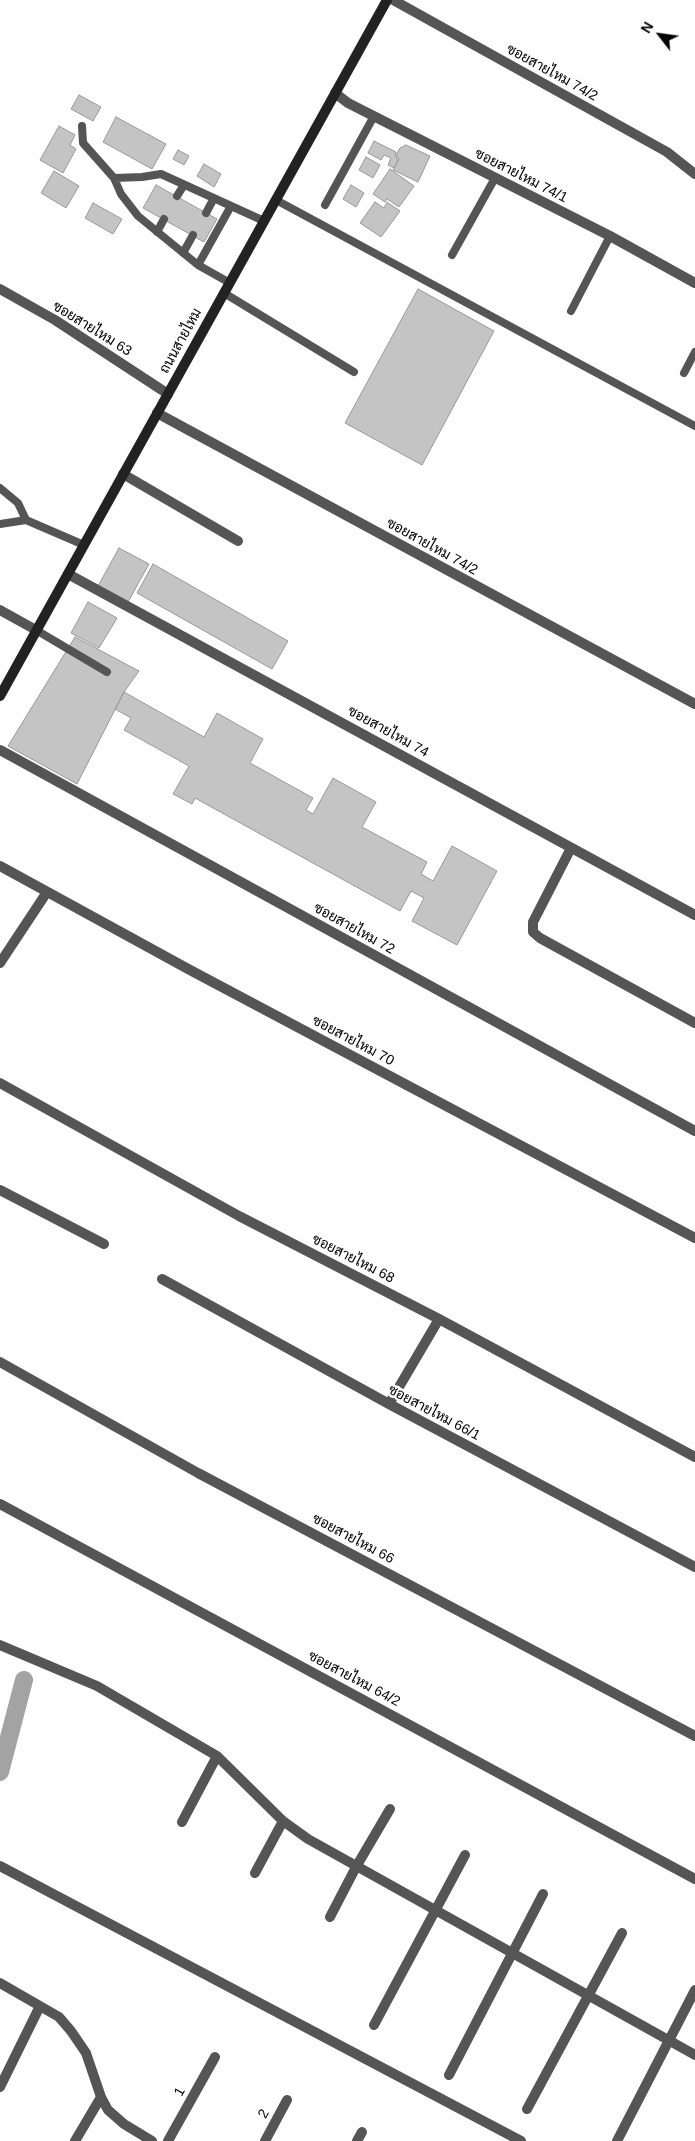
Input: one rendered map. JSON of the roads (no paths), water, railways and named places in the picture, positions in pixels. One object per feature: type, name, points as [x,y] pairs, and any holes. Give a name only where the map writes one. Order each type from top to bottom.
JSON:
[{"type":"main road","name":"ถนนสายไหม","points":[[0,696],[387,0]]},
{"type":"street","name":"ซอยสายไหม 74/2","points":[[393,0],[668,152],[695,174]]},
{"type":"street","name":"ซอยสายไหม 74/1","points":[[335,93],[348,103],[610,236],[695,283]]},
{"type":"street","name":"ซอยสายไหม 63","points":[[0,289],[55,320],[168,394]]},
{"type":"street","name":"ซอยสายไหม 74/2","points":[[157,413],[695,704]]},
{"type":"street","points":[[123,474],[238,541]]},
{"type":"street","name":"ซอยสายไหม 74","points":[[68,574],[695,915]]},
{"type":"street","points":[[0,610],[36,630]]},
{"type":"street","name":"ซอยสายไหม 72","points":[[0,750],[695,1131]]},
{"type":"street","points":[[571,848],[533,922],[533,932],[540,938],[695,1023]]},
{"type":"street","name":"ซอยสายไหม 70","points":[[0,866],[695,1238]]},
{"type":"street","points":[[0,963],[47,892]]},
{"type":"street","name":"ซอยสายไหม 68","points":[[0,1083],[239,1216],[439,1320],[695,1457]]},
{"type":"street","points":[[0,1190],[104,1244]]},
{"type":"street","name":"ซอยสายไหม 66/1","points":[[162,1278],[389,1404],[695,1567]]},
{"type":"street","points":[[389,1404],[439,1320]]},
{"type":"street","name":"ซอยสายไหม 66","points":[[0,1362],[198,1473],[695,1736]]},
{"type":"street","name":"ซอยสายไหม 64/2","points":[[0,1504],[695,1879]]},
{"type":"street","points":[[0,1645],[97,1686],[216,1756],[283,1821],[308,1839],[695,2055]]},
{"type":"street","points":[[182,1822],[216,1756]]},
{"type":"street","points":[[330,1918],[356,1867],[390,1809]]},
{"type":"street","points":[[255,1873],[283,1821]]},
{"type":"street","points":[[374,2025],[465,1855]]},
{"type":"street","points":[[0,1866],[521,2141]]},
{"type":"street","points":[[449,2075],[543,1894]]},
{"type":"street","points":[[527,2109],[622,1933]]},
{"type":"street","points":[[0,1983],[59,2017],[86,2053],[101,2097],[114,2116],[152,2141]]},
{"type":"street","points":[[617,2141],[695,1990]]},
{"type":"street","points":[[0,2087],[40,2006]]},
{"type":"street","name":"1","points":[[168,2141],[215,2057]]},
{"type":"street","points":[[75,2141],[101,2097]]},
{"type":"street","name":"2","points":[[264,2141],[287,2100]]},
{"type":"lane","points":[[325,205],[374,116]]},
{"type":"lane","points":[[82,126],[83,142],[114,178],[121,194],[138,216],[198,266],[230,283]]},
{"type":"lane","points":[[114,178],[142,178],[161,174],[264,221]]},
{"type":"lane","points":[[452,255],[495,178]]},
{"type":"lane","points":[[177,196],[184,185]]},
{"type":"lane","points":[[206,212],[214,198]]},
{"type":"lane","points":[[276,200],[695,426]]},
{"type":"lane","points":[[198,266],[231,206]]},
{"type":"lane","points":[[157,232],[164,220]]},
{"type":"lane","points":[[183,253],[193,235]]},
{"type":"lane","points":[[571,311],[610,236]]},
{"type":"lane","points":[[224,293],[354,372]]},
{"type":"lane","points":[[684,373],[695,352]]},
{"type":"lane","points":[[0,488],[18,502],[26,520]]},
{"type":"lane","points":[[0,524],[26,520],[84,545]]},
{"type":"lane","points":[[36,630],[107,672]]},
{"type":"waterway","points":[[0,1772],[24,1680]]}]
